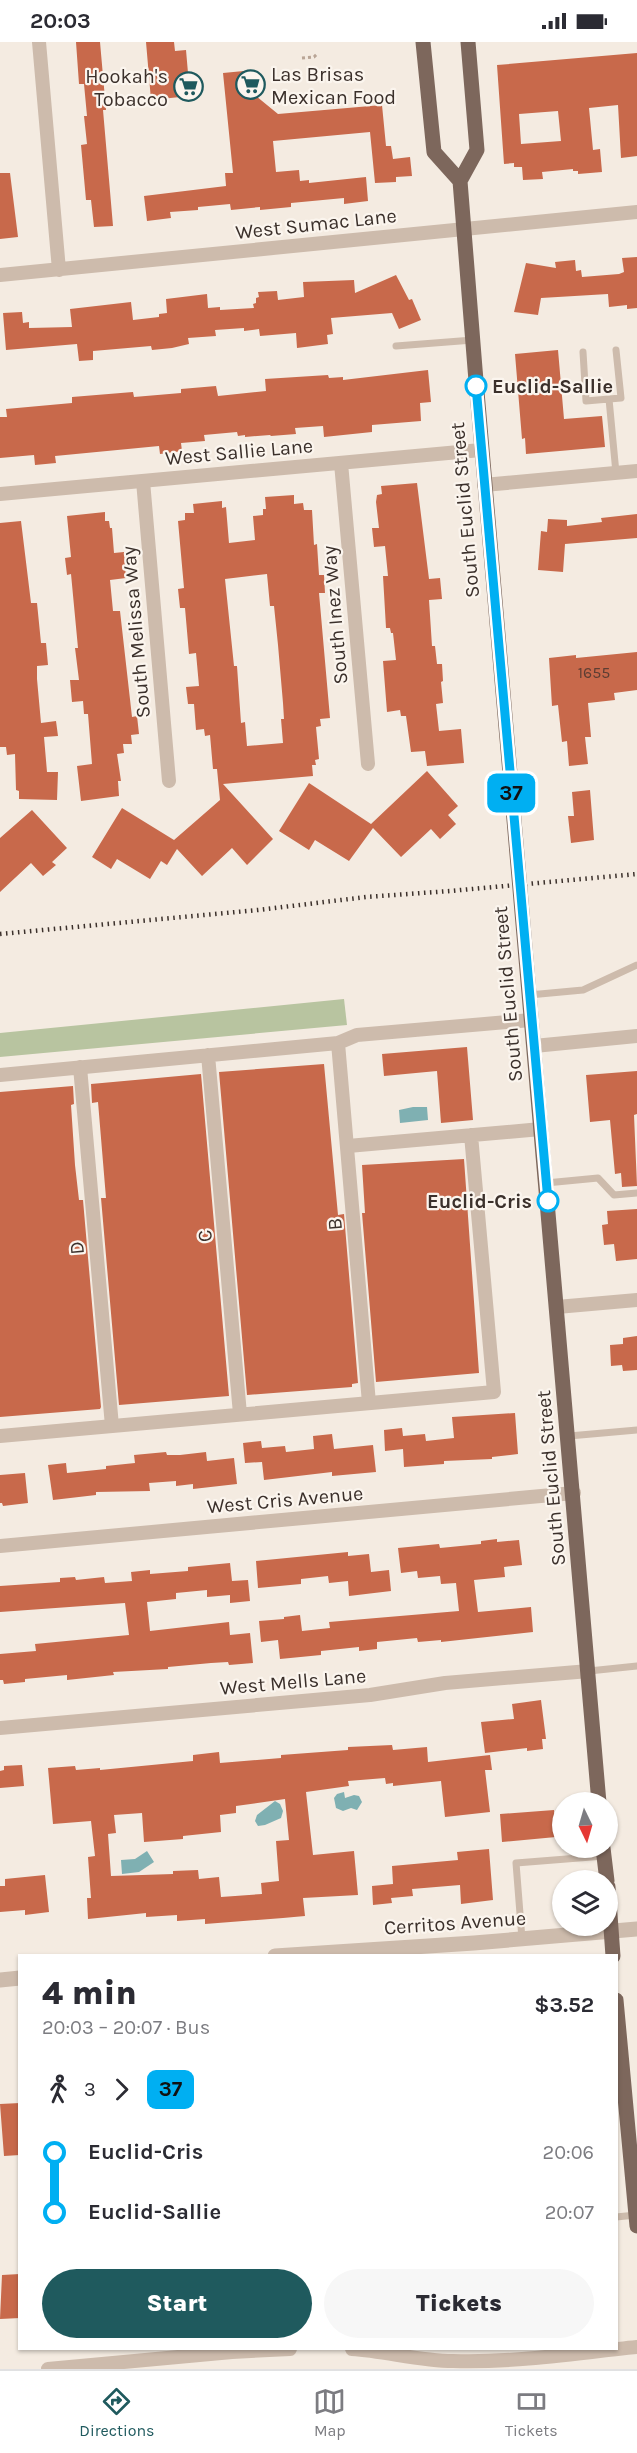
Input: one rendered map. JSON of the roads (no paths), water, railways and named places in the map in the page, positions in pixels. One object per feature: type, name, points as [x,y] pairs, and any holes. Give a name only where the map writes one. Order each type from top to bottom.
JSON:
[{"type":"main road","points":[[423,42],[434,152],[460,181],[477,150],[468,42]]},
{"type":"main road","name":"South Euclid Street","points":[[460,181],[484,485],[574,1493],[598,1792]]},
{"type":"main road","points":[[611,1936],[613,1954]]},
{"type":"main road","points":[[618,2021],[637,2221]]},
{"type":"street","points":[[39,42],[59,270]]},
{"type":"street","name":"West Sumac Lane","points":[[0,275],[637,212]]},
{"type":"street","name":"West Sallie Lane","points":[[0,494],[481,450]]},
{"type":"street","name":"South Inez Way","points":[[341,463],[368,764]]},
{"type":"street","points":[[484,485],[637,471]]},
{"type":"street","name":"South Melissa Way","points":[[142,481],[169,780]]},
{"type":"street","points":[[0,1075],[338,1043],[357,1035],[531,1020]]},
{"type":"street","points":[[534,1046],[637,1036]]},
{"type":"street","name":"B","points":[[338,1043],[369,1402]]},
{"type":"street","name":"C","points":[[208,1055],[240,1414]]},
{"type":"street","name":"D","points":[[80,1067],[112,1426]]},
{"type":"street","points":[[348,1146],[541,1129]]},
{"type":"street","points":[[0,1436],[494,1392],[471,1135]]},
{"type":"street","points":[[556,1307],[637,1300]]},
{"type":"street","name":"West Cris Avenue","points":[[0,1546],[574,1493]]},
{"type":"street","name":"West Mells Lane","points":[[0,1728],[370,1695],[445,1683],[589,1671]]},
{"type":"street","name":"Cerritos Avenue","points":[[618,1930],[637,1929]]},
{"type":"street","name":"Cerritos Avenue","points":[[304,1954],[555,1936]]},
{"type":"street","points":[[0,1980],[18,1978]]},
{"type":"street","points":[[618,2349],[637,2348]]},
{"type":"street","points":[[48,2369],[271,2350]]},
{"type":"street","points":[[368,2350],[451,2361],[494,2354],[589,2350]]},
{"type":"lane","points":[[396,346],[473,340]]},
{"type":"lane","points":[[583,352],[586,401],[621,398],[616,350]]},
{"type":"lane","points":[[609,399],[616,473]]},
{"type":"lane","points":[[529,995],[583,990],[637,965]]},
{"type":"lane","points":[[546,1183],[598,1178],[614,1195],[637,1193]]},
{"type":"lane","points":[[568,1436],[637,1430]]},
{"type":"lane","points":[[589,1671],[637,1666]]},
{"type":"lane","points":[[522,1939],[516,1863],[556,1858]]},
{"type":"lane","points":[[618,2217],[637,2221]]},
{"type":"water","points":[[427,1107],[428,1120],[400,1123],[399,1110]]},
{"type":"water","points":[[344,1792],[345,1798],[359,1796],[362,1802],[357,1810],[351,1808],[343,1811],[336,1808],[334,1798],[337,1794]]},
{"type":"water","points":[[275,1801],[280,1804],[283,1811],[281,1818],[258,1826],[255,1821],[257,1815]]},
{"type":"water","points":[[147,1851],[154,1862],[139,1872],[122,1874],[121,1860],[135,1859]]},
{"type":"railway","points":[[0,934],[258,910],[366,897],[637,874]]},
{"type":"place","name":"Las Brisas Mexican Food","points":[[250,85]]},
{"type":"place","name":"Hookah's Tobacco","points":[[189,87]]},
{"type":"place","name":"Euclid-Sallie","points":[[476,386]]},
{"type":"place","name":"Euclid-Cris","points":[[548,1201]]}]
